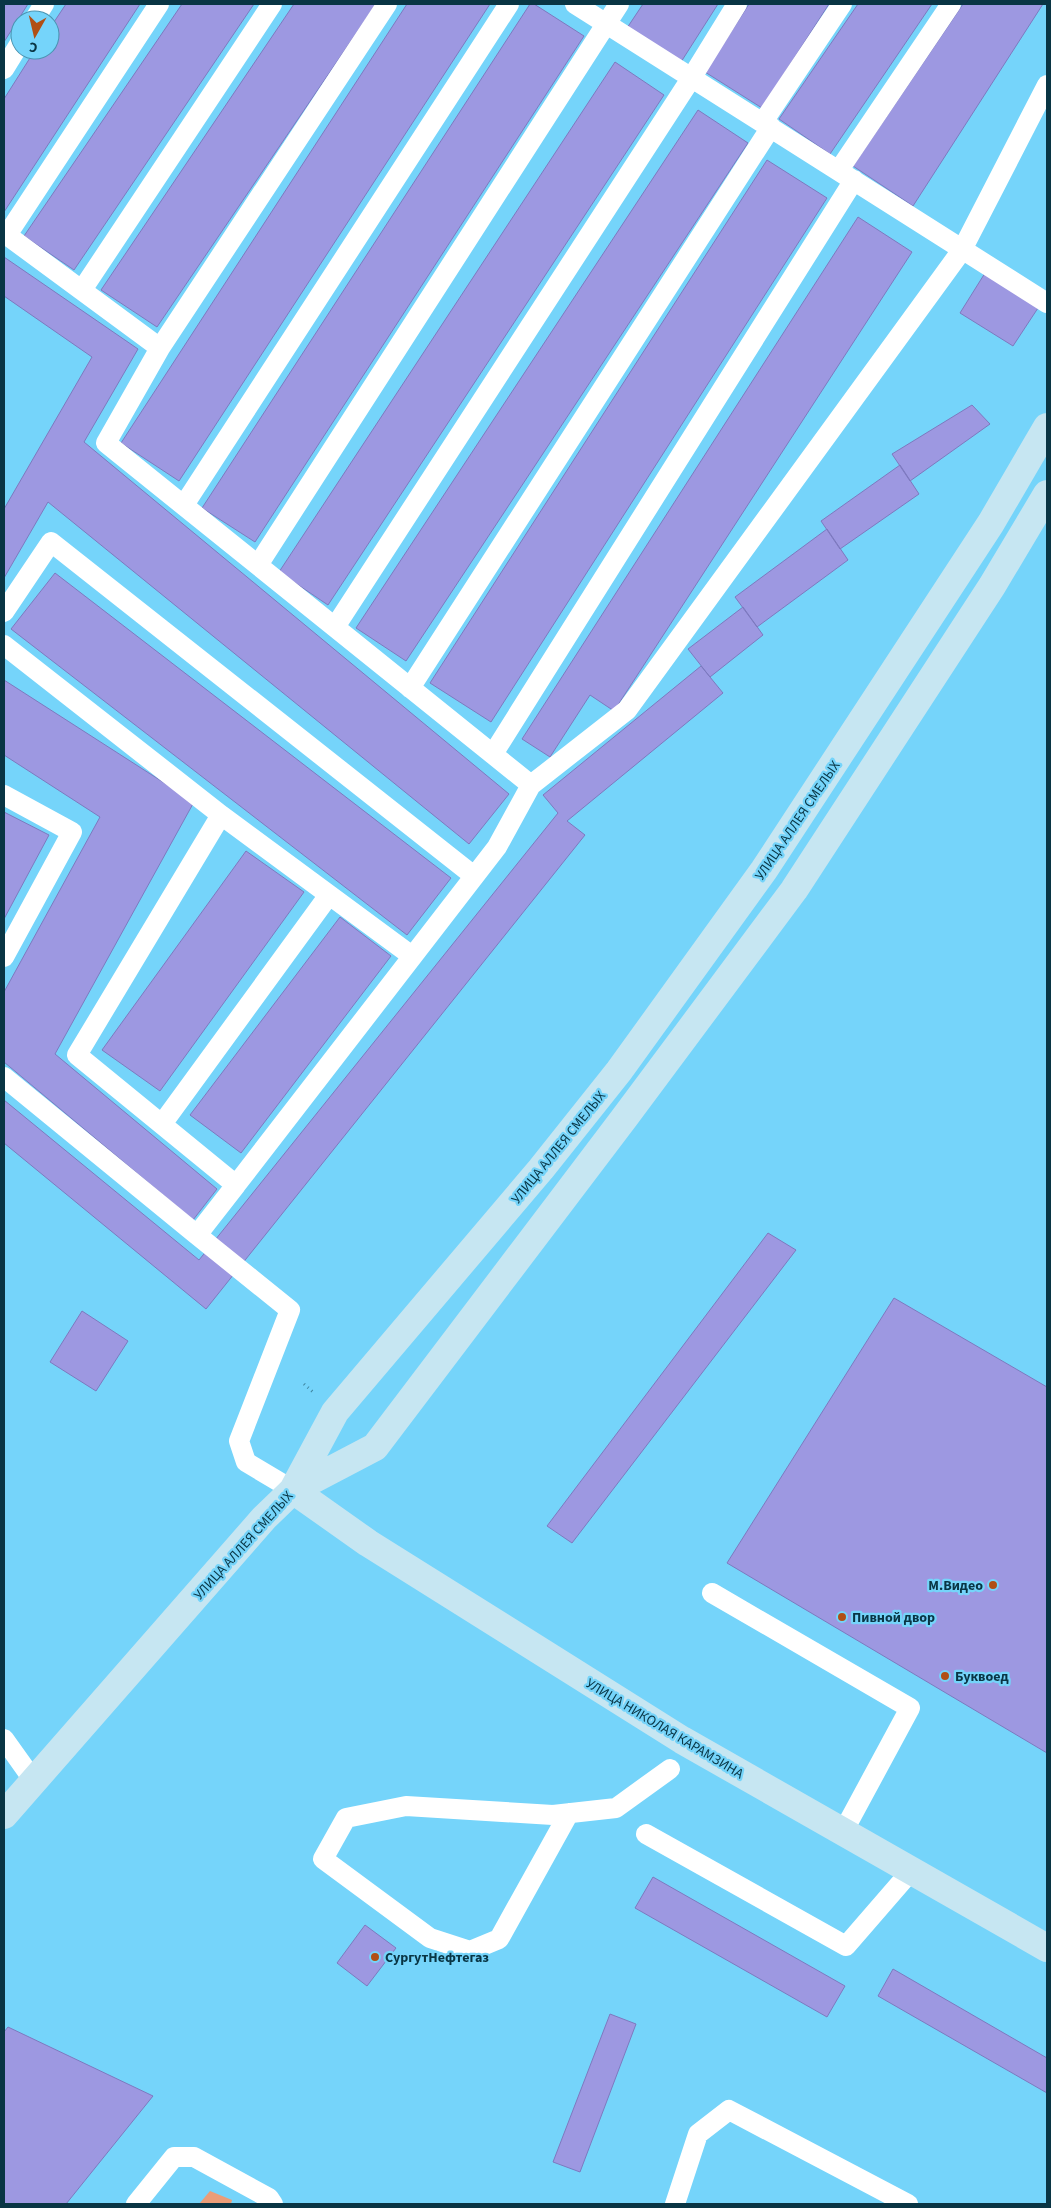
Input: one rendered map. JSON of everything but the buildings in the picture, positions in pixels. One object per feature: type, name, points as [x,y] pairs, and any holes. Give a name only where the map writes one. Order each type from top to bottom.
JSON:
[{"type":"main road","name":"УЛИЦА АЛЛЕЯ СМЕЛЫХ","points":[[4,1815],[264,1518],[293,1490],[334,1412],[541,1169],[619,1071],[764,870],[991,523],[1047,427]]},
{"type":"main road","points":[[293,1490],[375,1447],[625,1118],[794,890],[992,586],[1047,494]]},
{"type":"main road","name":"УЛИЦА НИКОЛАЯ КАРАМЗИНА","points":[[293,1490],[368,1543],[682,1740],[1047,1948]]},
{"type":"lane","points":[[159,4],[6,234],[160,348]]},
{"type":"lane","points":[[82,290],[272,4]]},
{"type":"lane","points":[[387,4],[160,348],[106,443],[531,785]]},
{"type":"lane","points":[[184,505],[509,4]]},
{"type":"lane","points":[[576,4],[962,250],[1047,302]]},
{"type":"lane","points":[[258,565],[620,4]]},
{"type":"lane","points":[[335,627],[692,77],[737,4]]},
{"type":"lane","points":[[410,688],[842,4]]},
{"type":"lane","points":[[493,754],[951,4]]},
{"type":"lane","points":[[197,1235],[497,846],[531,785],[627,710],[962,250],[1047,85]]},
{"type":"lane","points":[[4,612],[51,542],[474,876]]},
{"type":"lane","points":[[4,645],[220,815],[412,956]]},
{"type":"lane","points":[[4,795],[72,832],[4,957]]},
{"type":"lane","points":[[220,815],[77,1055],[236,1185]]},
{"type":"lane","points":[[162,1124],[329,895]]},
{"type":"lane","points":[[4,1077],[290,1310],[239,1441],[246,1462],[293,1490]]},
{"type":"lane","points":[[712,1593],[910,1708],[843,1832]]},
{"type":"lane","points":[[4,1739],[34,1781]]},
{"type":"lane","points":[[569,1813],[499,1939],[470,1951],[430,1938],[323,1858],[346,1818],[406,1806],[553,1815],[569,1813],[616,1808],[670,1769]]},
{"type":"lane","points":[[646,1834],[846,1946],[911,1871]]},
{"type":"lane","points":[[675,2204],[698,2134],[730,2110],[908,2204]]},
{"type":"lane","points":[[136,2204],[174,2157],[194,2157],[270,2198],[273,2204]]},
{"type":"shaded area","points":[[210,2191],[232,2200],[231,2204],[199,2204]]},
{"type":"place","name":"M.Видео","points":[[993,1585]]},
{"type":"place","name":"Пивной двор","points":[[842,1617]]},
{"type":"place","name":"Буквоед","points":[[945,1676]]},
{"type":"place","name":"СургутНефтегаз","points":[[375,1957]]}]
